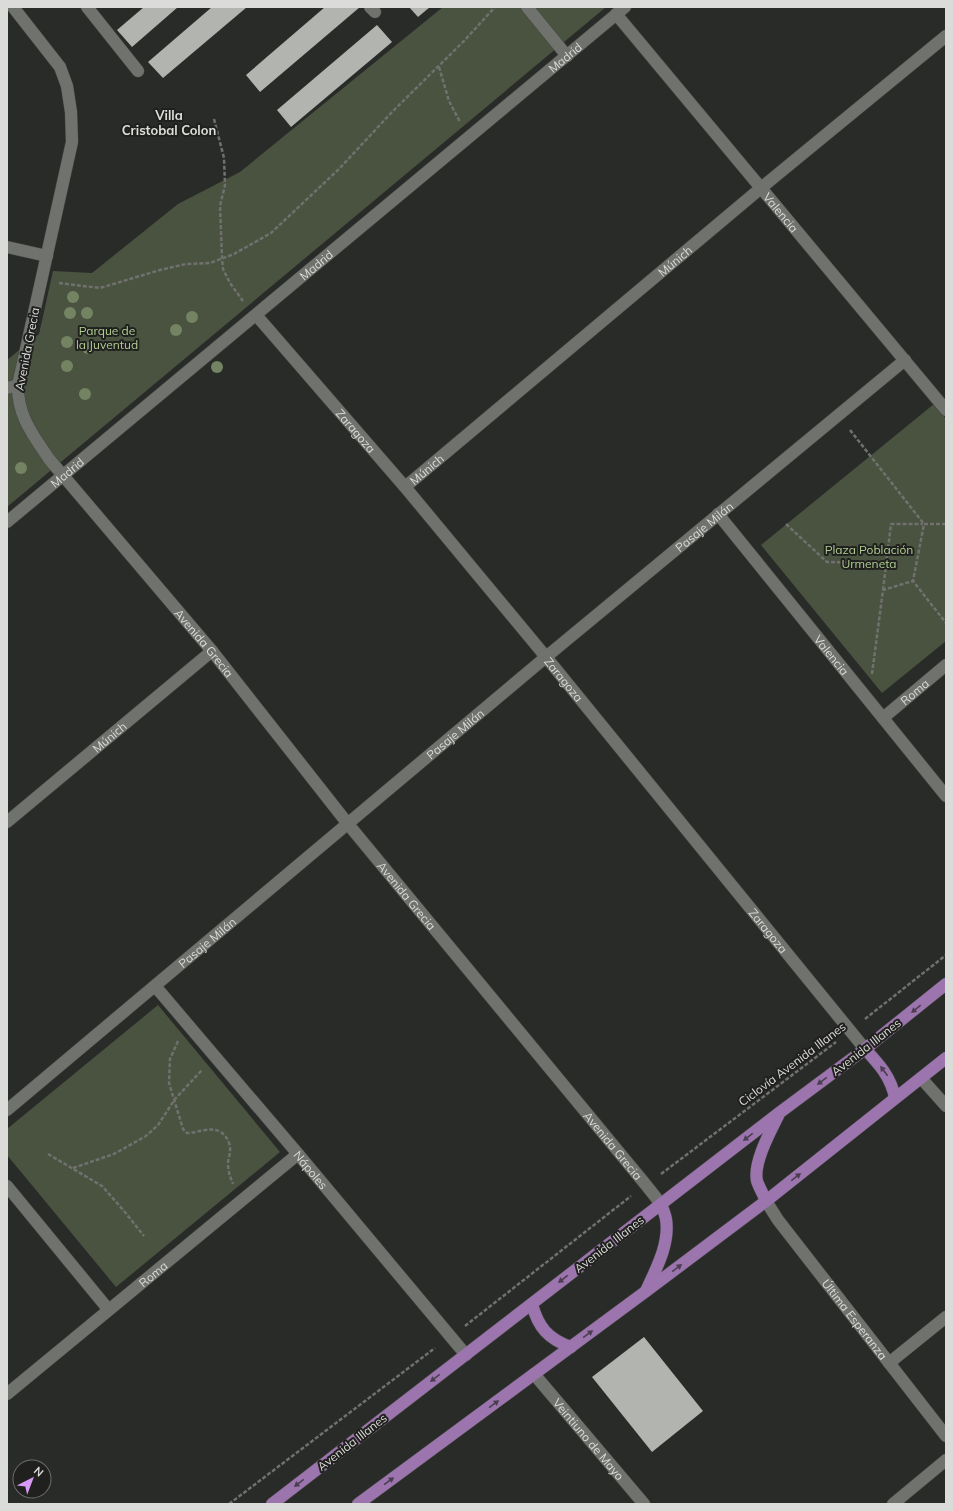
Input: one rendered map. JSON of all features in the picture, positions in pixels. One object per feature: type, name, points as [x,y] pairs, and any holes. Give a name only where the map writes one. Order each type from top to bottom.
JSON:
[{"type":"main road","name":"Avenida Illanes","points":[[272,1504],[779,1113],[865,1049],[946,984]]},
{"type":"main road","points":[[865,1049],[887,1074],[893,1087],[895,1098]]},
{"type":"main road","points":[[358,1504],[766,1201],[946,1058]]},
{"type":"main road","points":[[766,1201],[757,1181],[757,1173],[762,1152],[779,1113]]},
{"type":"main road","points":[[645,1292],[664,1249],[667,1234],[666,1218],[661,1204]]},
{"type":"main road","points":[[532,1304],[535,1316],[541,1327],[549,1336],[559,1343],[571,1347]]},
{"type":"street","name":"Avenida Grecia","points":[[13,7],[60,67],[67,86],[71,112],[72,142],[47,256],[12,387],[26,424],[49,459],[212,651],[348,824],[661,1204]]},
{"type":"street","points":[[87,7],[138,71]]},
{"type":"street","points":[[526,7],[567,56]]},
{"type":"street","name":"Madrid","points":[[7,522],[621,10]]},
{"type":"street","name":"Valencia","points":[[621,10],[761,188],[946,410]]},
{"type":"street","name":"Múnich","points":[[405,487],[761,188],[946,36]]},
{"type":"street","points":[[7,247],[47,256]]},
{"type":"street","name":"Zaragoza","points":[[256,315],[405,487],[865,1049]]},
{"type":"street","name":"Pasaje Milán","points":[[7,1110],[718,514],[905,360]]},
{"type":"street","name":"Valencia","points":[[718,514],[946,796]]},
{"type":"street","name":"Múnich","points":[[7,822],[212,651]]},
{"type":"street","name":"Roma","points":[[883,718],[946,665]]},
{"type":"street","name":"Nápoles","points":[[155,986],[466,1355]]},
{"type":"street","points":[[921,1078],[946,1106]]},
{"type":"street","name":"Roma","points":[[7,1394],[298,1154]]},
{"type":"street","points":[[7,1186],[108,1310]]},
{"type":"street","name":"Última Esperanza","points":[[766,1201],[778,1220],[946,1436]]},
{"type":"street","points":[[889,1363],[946,1318]]},
{"type":"street","name":"Veintiuno de Mayo","points":[[534,1374],[644,1504]]},
{"type":"street","points":[[893,1504],[946,1460]]},
{"type":"path","points":[[40,281],[100,288],[160,270],[186,264],[210,263],[234,254],[271,233],[339,169],[392,112],[439,67],[495,7]]},
{"type":"path","points":[[439,67],[449,101],[468,138]]},
{"type":"path","points":[[214,119],[224,158],[225,185],[220,206],[223,269],[238,295],[256,315]]},
{"type":"path","points":[[838,415],[924,524],[913,581],[946,623]]},
{"type":"path","points":[[786,524],[827,562],[887,563]]},
{"type":"path","points":[[875,681],[872,675],[891,524],[946,524]]},
{"type":"path","points":[[883,590],[913,581]]},
{"type":"path","name":"Ciclovía Avenida Illanes","points":[[646,1185],[850,1031],[946,955]]},
{"type":"path","points":[[186,1023],[170,1059],[169,1083],[183,1129],[187,1133],[213,1129],[220,1131],[230,1144],[228,1169],[239,1202]]},
{"type":"path","points":[[73,1168],[114,1154],[146,1136],[158,1125],[175,1099],[214,1056]]},
{"type":"path","points":[[48,1154],[102,1186],[124,1210],[144,1236]]},
{"type":"green space","name":"Parque de la Juventud","points":[[443,7],[606,7],[7,507],[7,360],[39,334],[53,271],[92,273],[178,204],[240,172]]},
{"type":"green space","name":"Plaza Población Urmeneta","points":[[934,404],[946,419],[946,641],[882,693],[761,545]]},
{"type":"green space","points":[[158,1005],[280,1152],[116,1287],[7,1155],[7,1129]]},
{"type":"building","points":[[144,7],[178,7],[132,47],[117,30]]},
{"type":"building","points":[[212,7],[247,7],[163,78],[148,62]]},
{"type":"building","points":[[325,7],[360,7],[260,92],[246,75]]},
{"type":"building","points":[[409,7],[430,7],[418,17]]},
{"type":"building","points":[[377,25],[392,42],[291,127],[277,110]]},
{"type":"building","points":[[644,1337],[703,1411],[652,1452],[592,1377]]},
{"type":"district","name":"Villa Cristobal Colon","points":[[169,122]]}]
